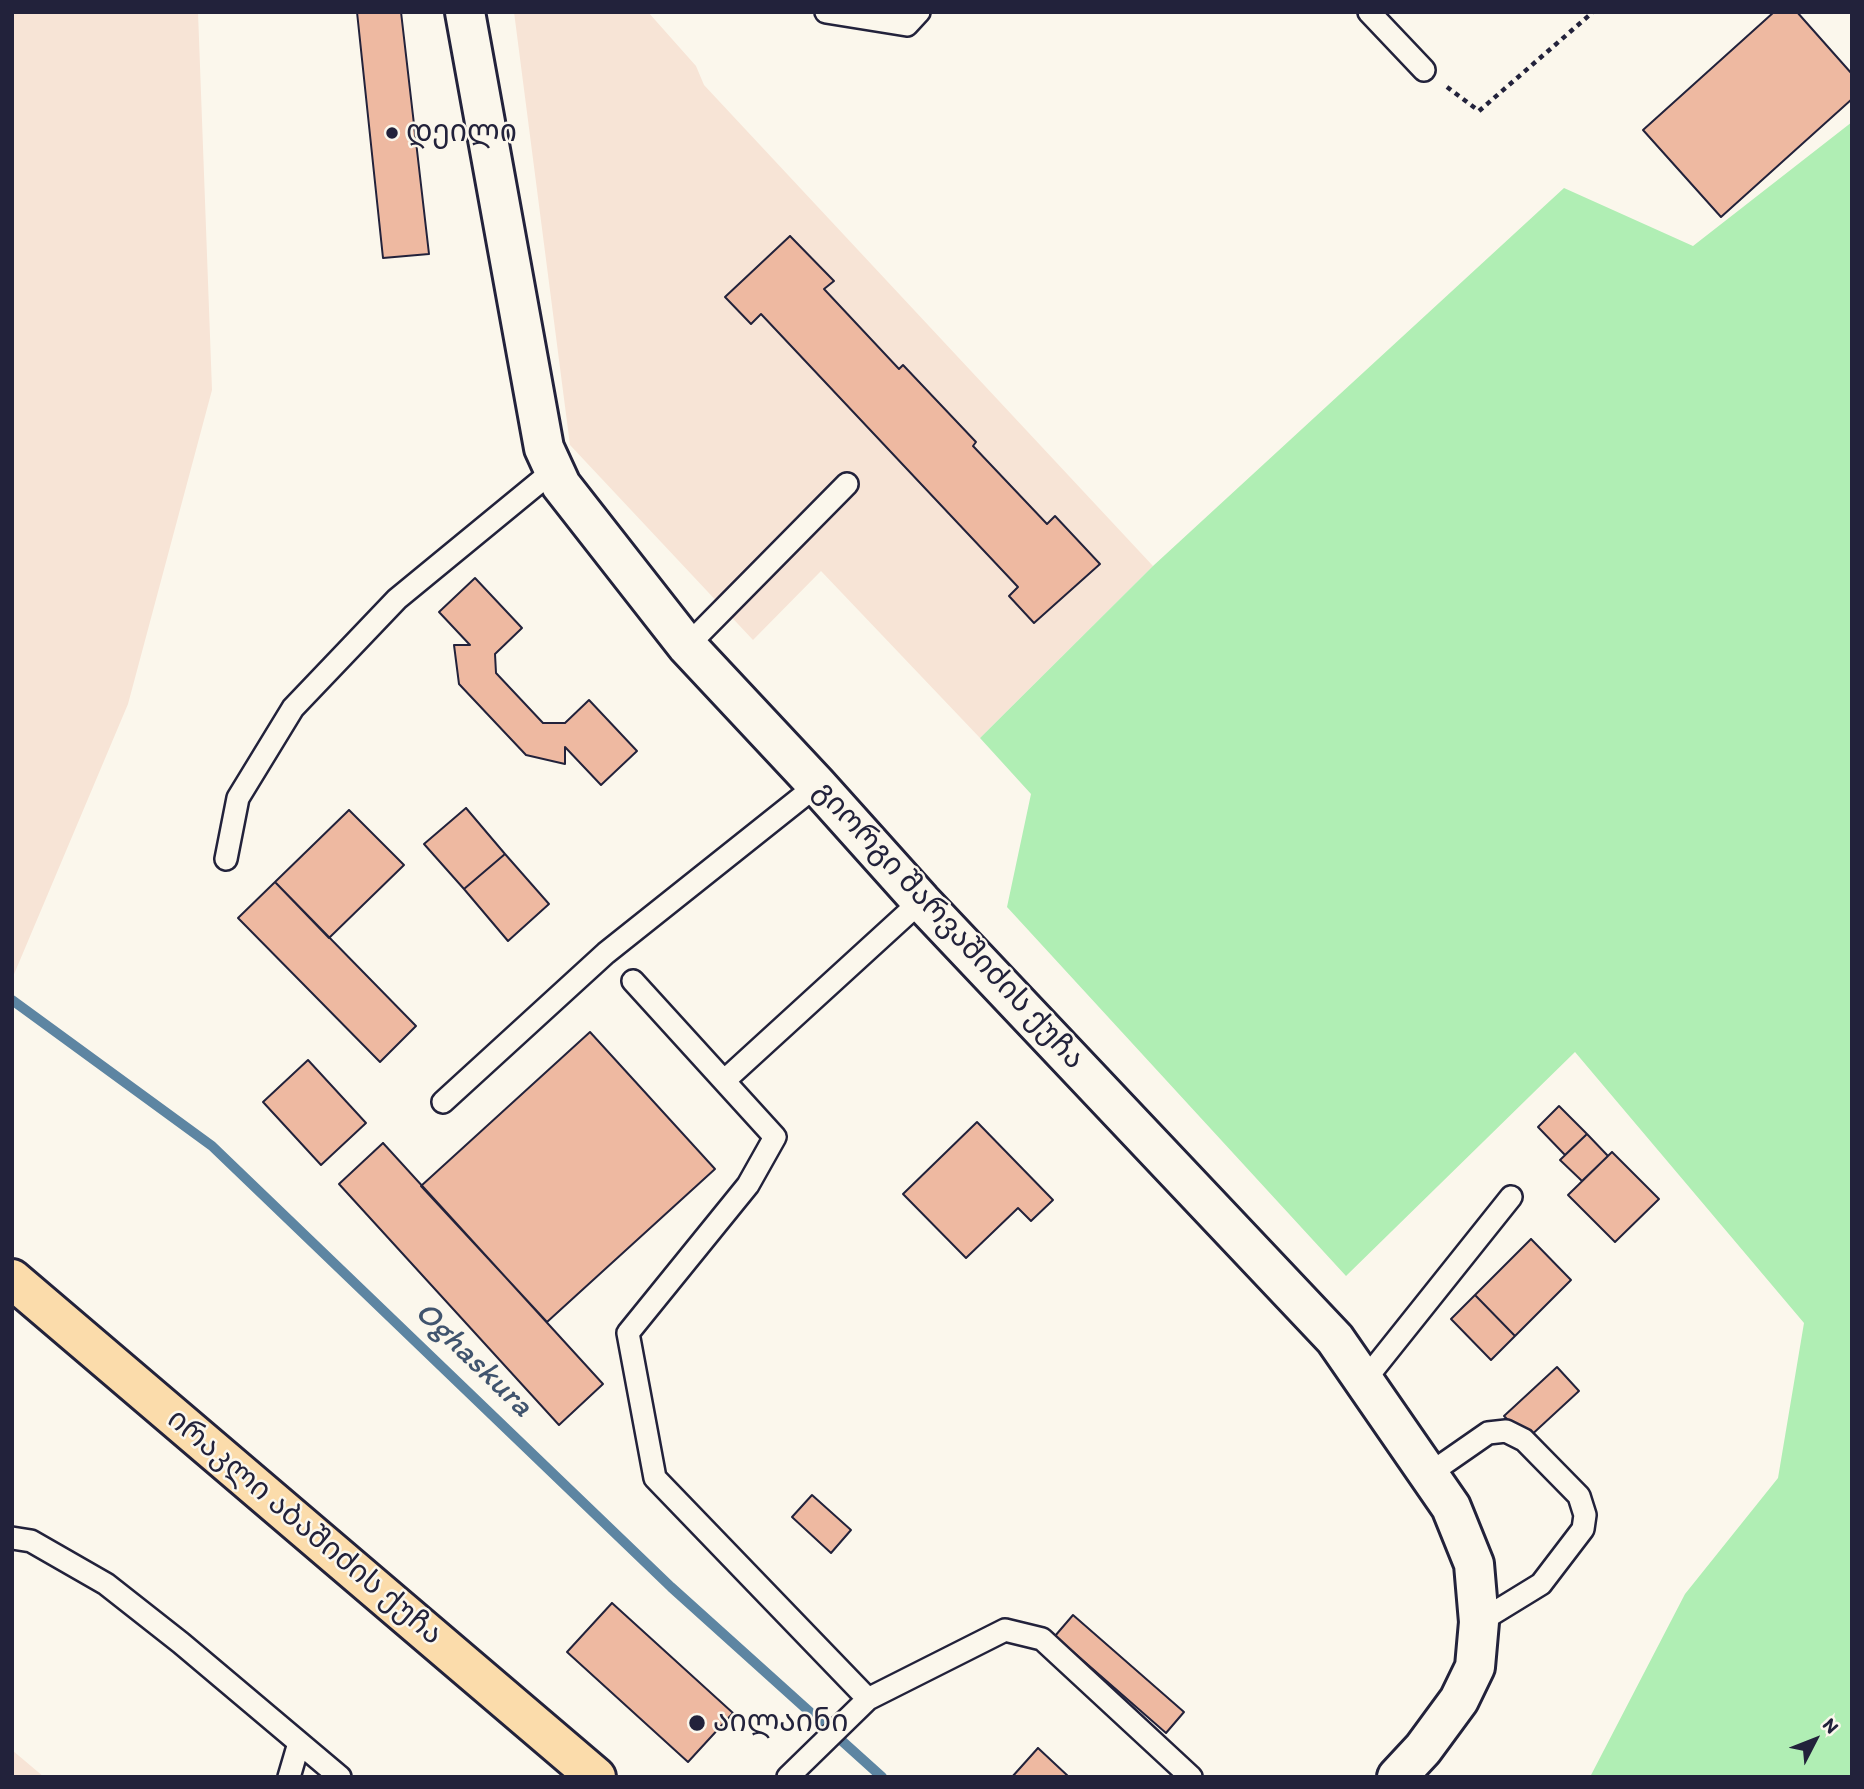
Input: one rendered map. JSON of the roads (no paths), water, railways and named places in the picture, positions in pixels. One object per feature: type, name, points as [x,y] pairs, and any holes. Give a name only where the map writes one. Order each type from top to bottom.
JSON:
[{"type":"main road","name":"ირაკლი აბაშიძის ქუჩა","points":[[12,1279],[596,1777]]},
{"type":"street","name":"გიორგი შარვაშიძის ქუჩა","points":[[465,12],[544,448],[561,485],[687,646],[921,901],[1335,1339],[1451,1507],[1474,1564],[1479,1622],[1475,1667],[1460,1700],[1423,1749],[1397,1777]]},
{"type":"lane","points":[[826,12],[907,25],[919,12]]},
{"type":"lane","points":[[1369,12],[1424,70]]},
{"type":"lane","points":[[226,859],[238,799],[293,708],[397,598],[554,470]]},
{"type":"lane","points":[[687,646],[847,484]]},
{"type":"lane","points":[[443,1102],[606,953],[817,785]]},
{"type":"lane","points":[[724,1081],[921,901]]},
{"type":"lane","points":[[633,981],[775,1137],[748,1185],[628,1333],[655,1478],[867,1699]]},
{"type":"lane","points":[[1364,1381],[1511,1197]]},
{"type":"lane","points":[[1429,1474],[1488,1433],[1506,1431],[1524,1440],[1579,1496],[1585,1515],[1583,1530],[1541,1584],[1479,1622]]},
{"type":"lane","points":[[12,1538],[31,1541],[106,1584],[181,1643],[340,1777]]},
{"type":"lane","points":[[788,1777],[867,1699],[1005,1630],[1042,1639],[1191,1777]]},
{"type":"lane","points":[[289,1777],[299,1743]]},
{"type":"waterway","name":"Oghaskura","points":[[12,1000],[212,1146],[671,1587],[882,1777]]},
{"type":"place","name":"დეილი","points":[[392,133]]},
{"type":"place","name":"აილაინი","points":[[697,1723]]}]
